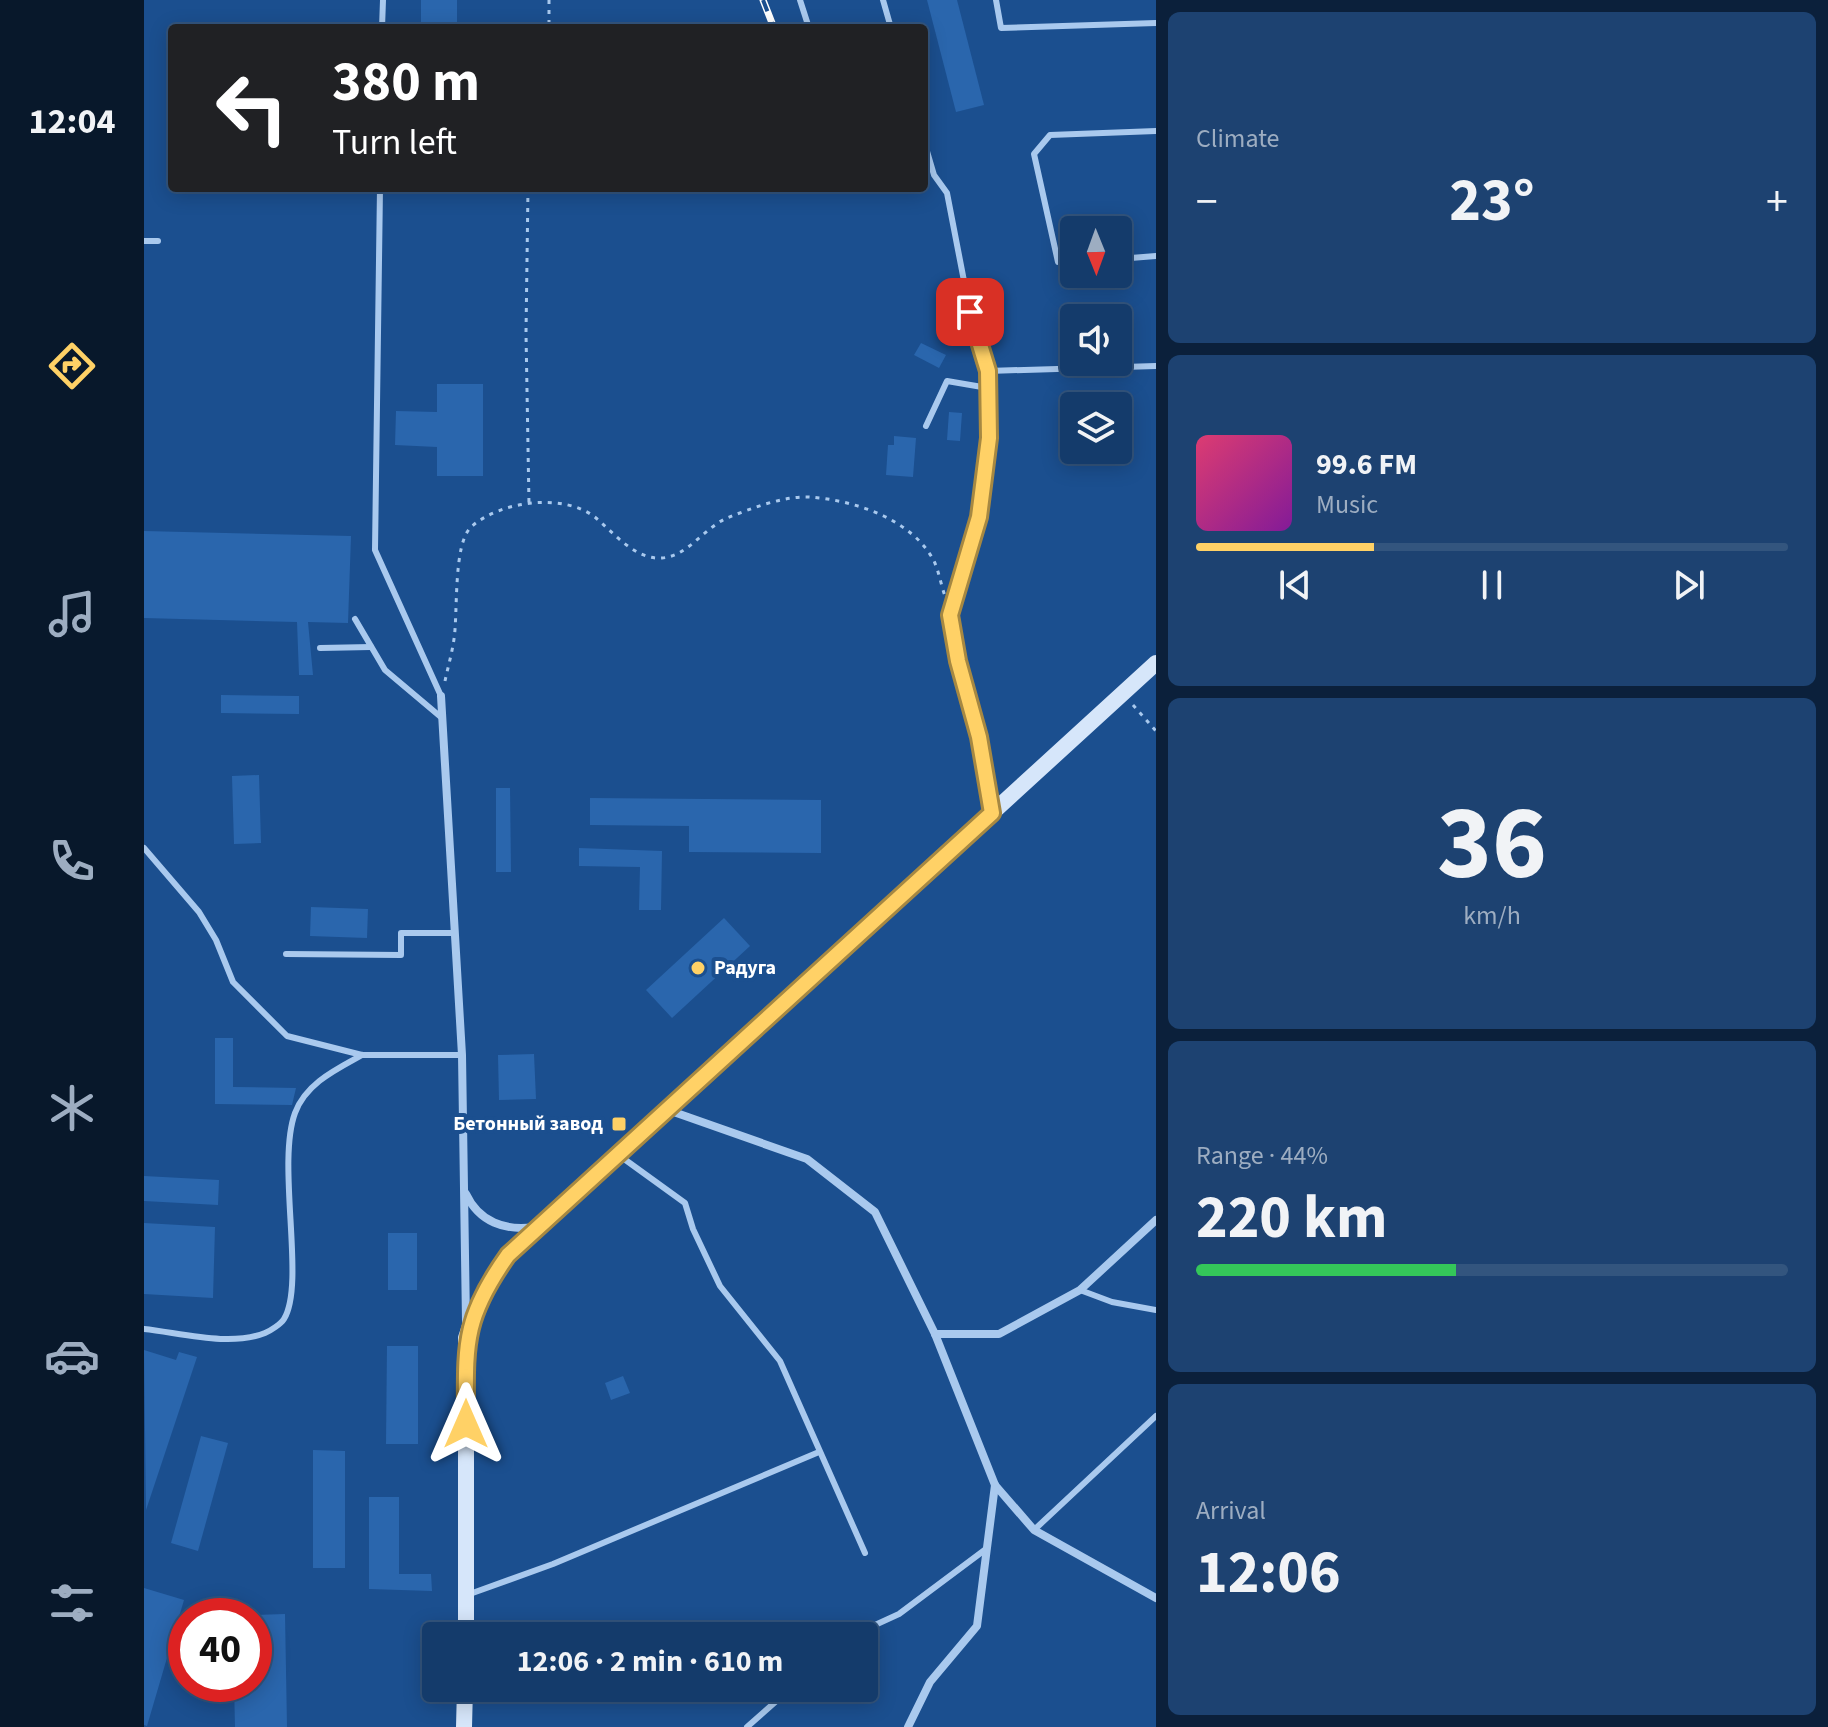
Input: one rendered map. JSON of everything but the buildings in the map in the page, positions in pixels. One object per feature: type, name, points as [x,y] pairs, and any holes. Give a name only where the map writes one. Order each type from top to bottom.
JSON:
[{"type":"street","points":[[466,1338],[489,1282],[508,1255],[536,1227],[1156,663]]},
{"type":"street","points":[[441,696],[462,1055],[466,1622]]},
{"type":"street","points":[[667,1110],[807,1159],[875,1212],[935,1334],[995,1485],[1034,1530],[1156,1598]]},
{"type":"street","points":[[464,1190],[483,1217],[500,1226],[518,1229],[536,1227]]},
{"type":"street","points":[[935,1334],[999,1334],[1080,1290],[1156,1220]]},
{"type":"street","points":[[908,1727],[930,1682],[977,1626],[995,1485]]},
{"type":"street","points":[[464,1727],[465,1702]]},
{"type":"lane","points":[[382,24],[383,0]]},
{"type":"lane","points":[[800,0],[808,24]]},
{"type":"lane","points":[[883,0],[890,24]]},
{"type":"lane","points":[[996,0],[1001,28],[1156,23]]},
{"type":"lane","points":[[1060,262],[1034,154],[1050,135],[1156,131]]},
{"type":"lane","points":[[928,155],[934,175],[947,193],[970,312],[988,371],[989,438],[979,517],[950,615],[958,661],[979,737],[992,813]]},
{"type":"lane","points":[[380,192],[375,550],[441,696]]},
{"type":"lane","points":[[144,241],[158,241]]},
{"type":"lane","points":[[1132,258],[1156,256]]},
{"type":"lane","points":[[988,371],[1156,366]]},
{"type":"lane","points":[[926,426],[947,381],[988,388]]},
{"type":"lane","points":[[355,619],[385,670],[442,718]]},
{"type":"lane","points":[[320,648],[371,647]]},
{"type":"lane","points":[[144,848],[199,912],[216,940],[233,982],[287,1036],[362,1055],[462,1055]]},
{"type":"lane","points":[[286,954],[401,955],[401,933],[455,933]]},
{"type":"lane","points":[[144,1329],[240,1339],[267,1333],[284,1320],[291,1293],[288,1176],[295,1113],[318,1080],[362,1055]]},
{"type":"lane","points":[[618,1154],[685,1203],[693,1229],[720,1286],[780,1361],[865,1553]]},
{"type":"lane","points":[[1080,1290],[1112,1302],[1156,1310]]},
{"type":"lane","points":[[1034,1530],[1156,1416]]},
{"type":"lane","points":[[467,1595],[553,1564],[819,1452]]},
{"type":"lane","points":[[878,1624],[899,1614],[986,1549]]},
{"type":"lane","points":[[747,1727],[775,1702]]},
{"type":"path","points":[[549,0],[549,24]]},
{"type":"path","points":[[528,192],[526,333],[529,504]]},
{"type":"path","points":[[441,696],[454,639],[461,552],[468,529],[494,510],[529,504],[576,508],[594,516],[611,534],[641,554],[660,558],[681,553],[689,543],[725,519],[772,503],[807,497],[867,507],[912,535],[934,561],[950,615]]},
{"type":"path","points":[[1123,693],[1156,731]]},
{"type":"railway","points":[[763,0],[772,24]]},
{"type":"place","name":"Радуга","points":[[698,968]]},
{"type":"place","name":"Бетонный завод","points":[[619,1124]]},
{"type":"route","points":[[466,1424],[466,1338],[489,1282],[508,1255],[992,813],[979,737],[958,661],[950,615],[979,517],[989,438],[988,371],[970,312]]}]
